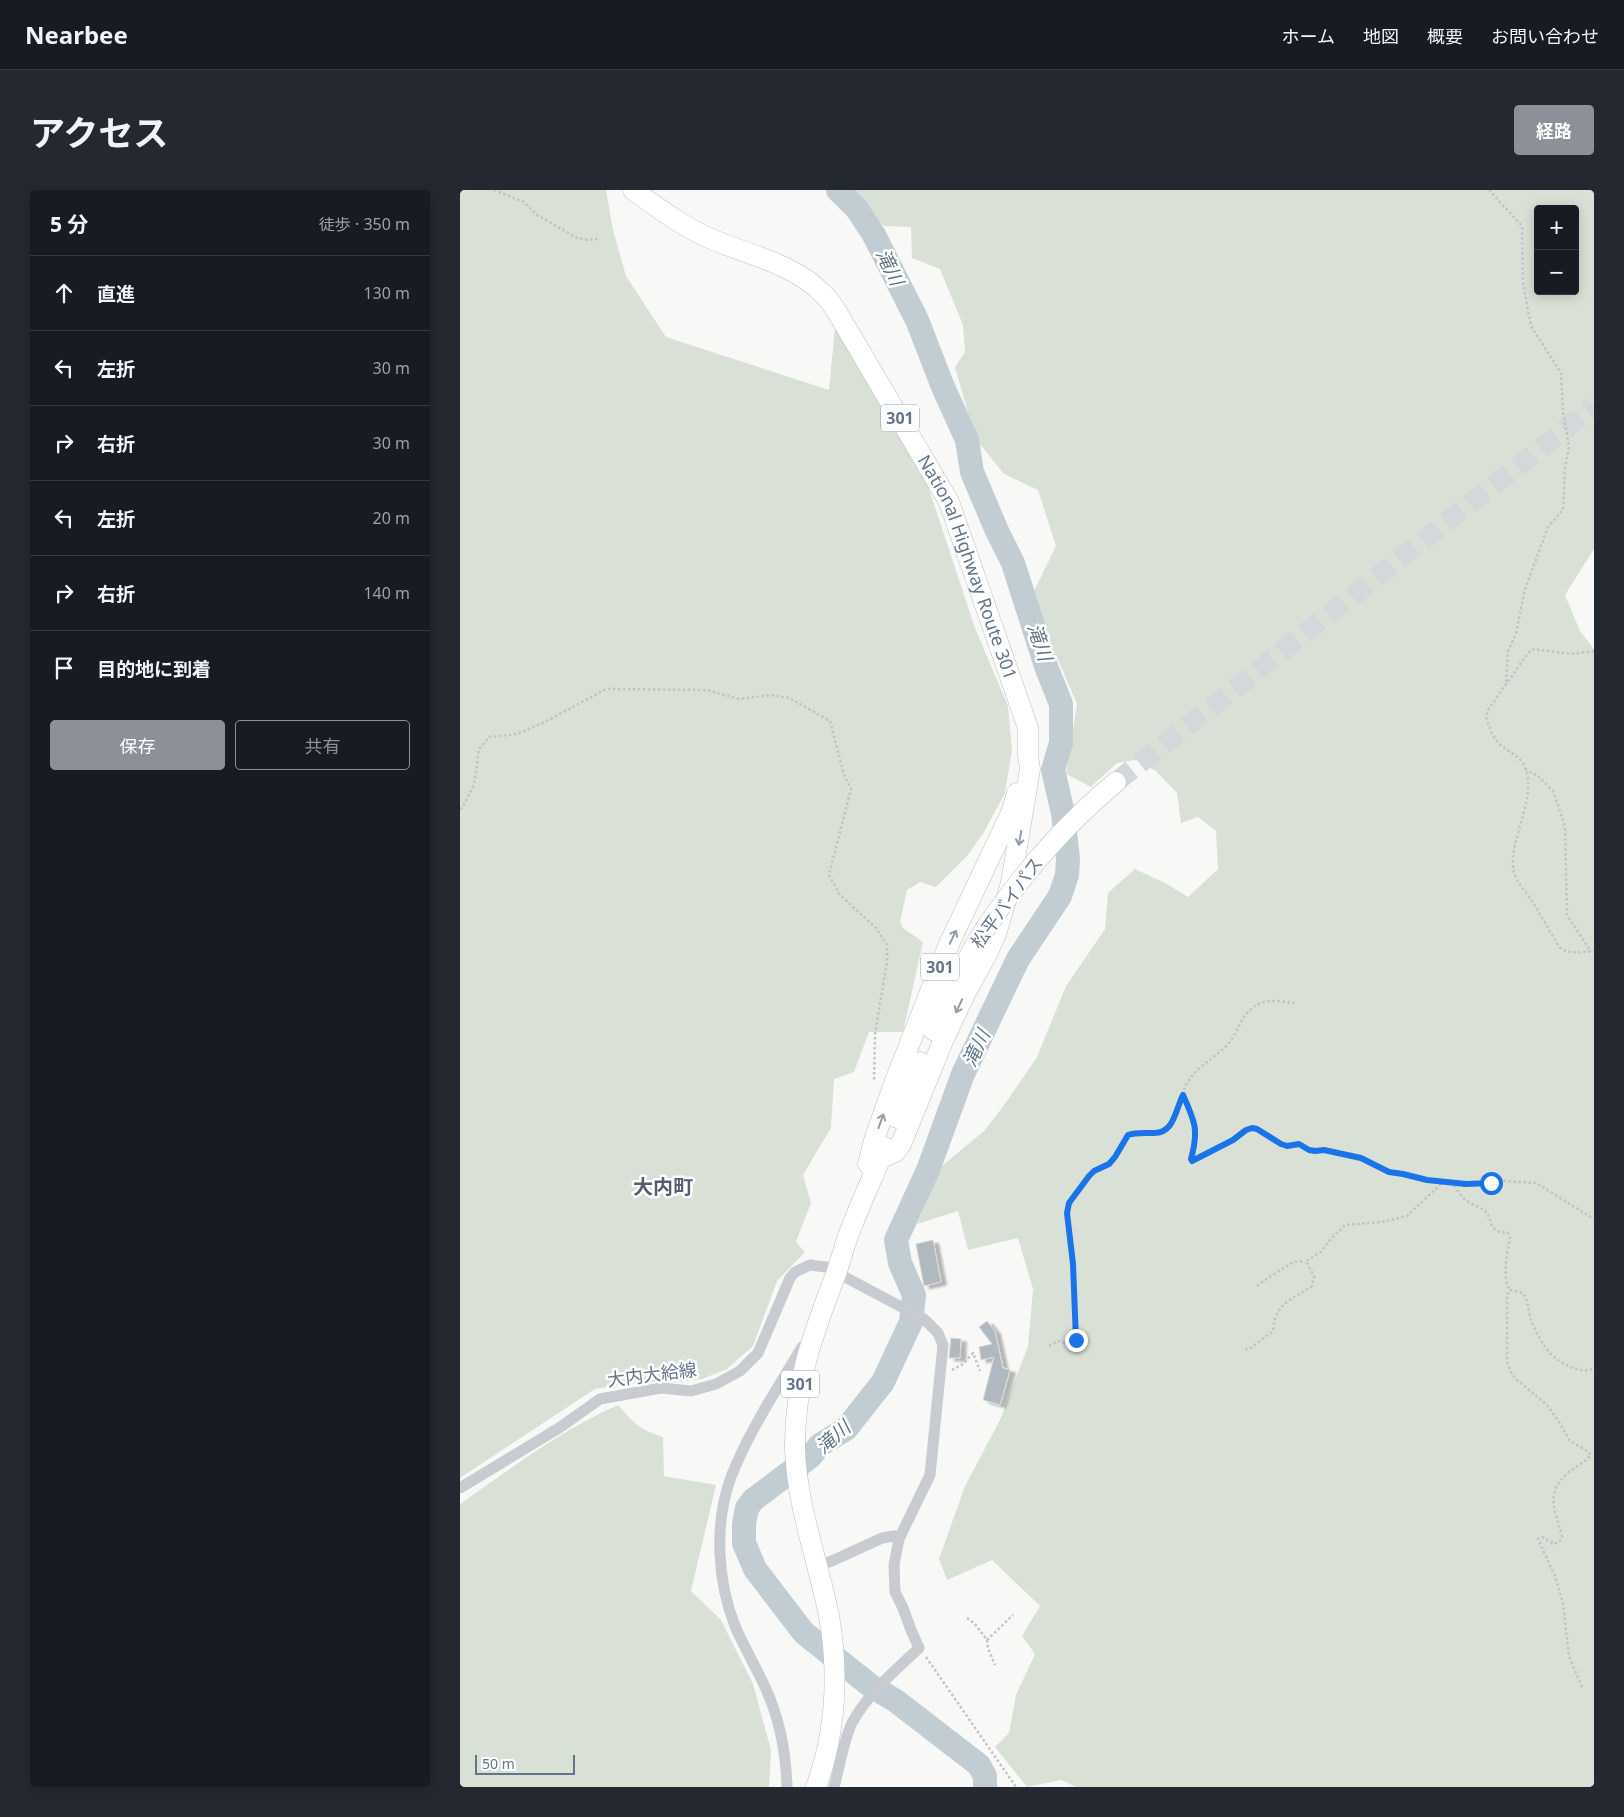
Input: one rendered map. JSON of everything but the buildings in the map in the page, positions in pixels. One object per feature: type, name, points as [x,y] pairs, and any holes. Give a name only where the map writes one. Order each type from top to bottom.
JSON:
[{"type":"highway","name":"National Highway Route 301","points":[[633,190],[691,230],[785,268],[804,278],[824,294],[837,312],[949,502],[1028,728],[1028,755]]},
{"type":"highway","name":"301","points":[[881,1158],[895,1152],[901,1144],[943,1041],[996,934],[1015,864],[1030,769],[1028,755]]},
{"type":"highway","name":"301","points":[[816,1787],[827,1750],[833,1719],[835,1679],[834,1651],[829,1615],[800,1500],[795,1451],[797,1403],[802,1375],[811,1341],[837,1272],[845,1244],[870,1184],[867,1168],[868,1158],[895,1081],[949,944],[1011,813],[1024,763],[1028,755]]},
{"type":"highway","name":"松平バイパス","points":[[870,1184],[950,991],[978,940],[1001,905],[1058,835],[1116,782]]},
{"type":"street","name":"大内大給線","points":[[460,1488],[559,1428],[600,1399],[661,1388],[691,1391],[716,1384],[740,1371],[758,1353],[790,1278],[795,1272],[810,1265],[826,1267],[924,1319],[938,1333],[944,1345],[930,1475],[900,1537],[894,1566],[895,1592],[919,1648]]},
{"type":"street","points":[[787,1787],[786,1759],[778,1723],[766,1688],[735,1625],[727,1598],[720,1546],[720,1523],[731,1477],[751,1436],[802,1347],[811,1341]]},
{"type":"street","points":[[816,1566],[832,1561],[882,1538],[900,1537]]},
{"type":"street","points":[[834,1787],[851,1725],[870,1696],[919,1648]]},
{"type":"path","points":[[494,190],[524,202],[537,215],[577,238],[598,239]]},
{"type":"path","points":[[1489,190],[1522,226],[1523,283],[1531,326],[1561,373],[1563,412],[1570,447],[1565,469],[1563,510],[1548,528],[1525,589],[1516,633],[1508,652],[1506,684]]},
{"type":"path","points":[[1592,951],[1571,952],[1559,947],[1518,882],[1514,871],[1513,858],[1528,793],[1528,780],[1525,769],[1518,758],[1497,741],[1486,717],[1488,710],[1506,684],[1528,653],[1534,649],[1571,654],[1594,650]]},
{"type":"path","points":[[460,809],[474,784],[479,749],[489,737],[517,734],[545,722],[606,689],[707,690],[739,699],[770,695],[789,698],[830,721],[844,775],[851,788],[829,875],[840,895],[876,928],[886,945],[886,961],[875,1034],[874,1080]]},
{"type":"path","points":[[1525,769],[1538,776],[1553,791],[1566,828],[1567,915],[1592,951]]},
{"type":"path","points":[[1049,1346],[1058,1341],[1072,1345],[1076,1340],[1073,1264],[1067,1213],[1069,1203],[1094,1171],[1109,1164],[1128,1135],[1140,1132],[1164,1132],[1170,1128],[1188,1082],[1196,1070],[1229,1043],[1243,1015],[1252,1008],[1268,1001],[1295,1003]]},
{"type":"path","points":[[1183,1095],[1191,1112],[1196,1133],[1192,1161],[1252,1128],[1287,1146],[1299,1144],[1309,1150],[1324,1150],[1361,1158],[1389,1172],[1427,1180],[1466,1184],[1536,1183],[1594,1219]]},
{"type":"path","points":[[1257,1286],[1293,1262],[1306,1261],[1321,1252],[1346,1225],[1381,1222],[1407,1216],[1443,1182]]},
{"type":"path","points":[[1451,1182],[1466,1201],[1481,1208],[1489,1215],[1492,1227],[1499,1232],[1508,1233],[1510,1237],[1506,1277],[1507,1286],[1510,1290],[1523,1293],[1527,1299],[1532,1322],[1546,1350],[1561,1363],[1574,1368],[1585,1370],[1594,1368]]},
{"type":"path","points":[[1245,1349],[1250,1349],[1273,1331],[1274,1317],[1280,1307],[1312,1286],[1314,1276],[1306,1261]]},
{"type":"path","points":[[1510,1290],[1507,1294],[1507,1361],[1510,1370],[1517,1380],[1547,1405],[1560,1422],[1570,1442],[1591,1455],[1563,1478],[1554,1492],[1552,1500],[1562,1536],[1560,1541],[1554,1544],[1542,1537],[1538,1539],[1555,1576],[1563,1604],[1569,1656],[1582,1687]]},
{"type":"path","points":[[941,1371],[956,1369],[973,1353],[980,1370]]},
{"type":"path","points":[[987,1640],[1013,1615]]},
{"type":"path","points":[[967,1618],[975,1624],[987,1640],[995,1665]]},
{"type":"path","points":[[919,1648],[946,1683],[1016,1787]]},
{"type":"shaded area","points":[[460,190],[606,190],[613,230],[626,276],[666,337],[829,390],[835,328],[926,480],[975,628],[1008,706],[1012,750],[1005,793],[984,832],[968,855],[936,887],[920,882],[907,890],[900,922],[903,928],[923,942],[903,1032],[869,1032],[854,1072],[834,1079],[831,1128],[803,1175],[811,1203],[796,1242],[805,1252],[777,1281],[753,1346],[727,1369],[702,1379],[675,1382],[635,1382],[595,1389],[460,1478]]},
{"type":"shaded area","points":[[847,190],[1594,190],[1594,549],[1565,595],[1580,631],[1594,649],[1594,1787],[1076,1787],[1061,1780],[1027,1787],[995,1747],[1009,1733],[1016,1695],[1035,1654],[1022,1636],[1040,1606],[992,1560],[947,1580],[939,1559],[965,1486],[1000,1420],[1028,1346],[1033,1289],[1018,1238],[968,1250],[958,1211],[917,1224],[942,1166],[985,1130],[1037,1057],[1066,986],[1105,929],[1108,893],[1135,869],[1167,884],[1188,897],[1218,869],[1216,831],[1198,817],[1181,823],[1177,793],[1156,771],[1136,760],[1117,763],[1091,787],[1066,774],[1077,704],[1031,597],[1056,546],[1038,490],[1004,474],[975,438],[955,367],[965,352],[963,325],[940,269],[912,258],[911,227],[884,226]]},
{"type":"shaded area","points":[[618,1405],[638,1425],[663,1437],[664,1476],[716,1485],[691,1591],[721,1620],[753,1684],[771,1750],[769,1787],[460,1787],[460,1504],[556,1438]]},
{"type":"waterway","name":"滝川","points":[[838,190],[857,209],[874,235],[917,320],[943,387],[967,440],[972,472],[1013,563],[1047,669],[1061,704],[1061,743],[1053,770],[1063,813],[1068,859],[1067,875],[1060,896],[1018,959],[963,1074],[928,1170],[896,1240],[900,1263],[914,1295],[911,1322],[883,1382],[846,1429],[820,1445],[810,1457],[753,1500],[747,1508],[744,1524],[744,1543],[755,1569],[804,1633],[871,1686],[896,1701],[979,1765],[985,1776],[985,1787]]},
{"type":"tunnel","points":[[1116,782],[1594,406]]},
{"type":"district","name":"大内町","points":[[663,1187]]},
{"type":"route","points":[[1076,1340],[1077,1324],[1073,1264],[1067,1213],[1069,1203],[1094,1171],[1109,1164],[1128,1135],[1140,1132],[1164,1132],[1170,1128],[1183,1095],[1191,1112],[1196,1133],[1192,1161],[1252,1128],[1287,1146],[1299,1144],[1309,1150],[1324,1150],[1361,1158],[1389,1172],[1443,1182],[1466,1184],[1491,1183]]}]
